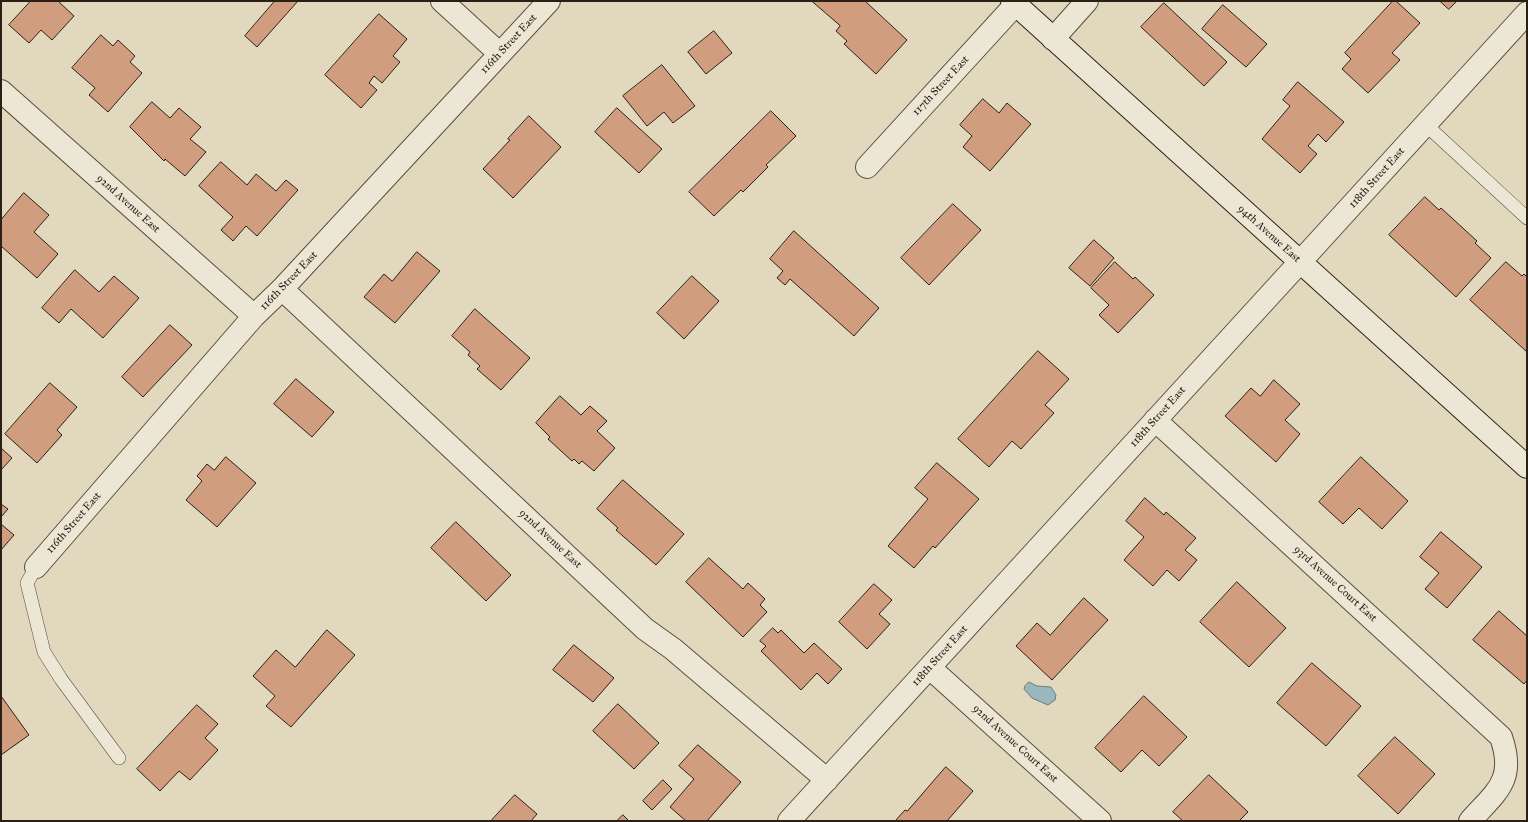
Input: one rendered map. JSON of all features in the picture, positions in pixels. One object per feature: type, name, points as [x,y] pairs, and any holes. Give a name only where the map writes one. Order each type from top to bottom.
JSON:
[{"type":"street","points":[[442,1],[500,54]]},
{"type":"street","name":"116th Street East","points":[[36,567],[254,316],[282,289],[549,1]]},
{"type":"street","points":[[1053,39],[1087,1]]},
{"type":"street","name":"94th Avenue East","points":[[1014,3],[1527,467]]},
{"type":"street","name":"117th Street East","points":[[867,167],[1014,3]]},
{"type":"street","name":"118th Street East","points":[[789,821],[1527,13]]},
{"type":"street","name":"92nd Avenue East","points":[[1,91],[254,316]]},
{"type":"street","name":"92nd Avenue East","points":[[282,289],[645,629],[673,649],[827,780]]},
{"type":"street","name":"93rd Avenue Court East","points":[[1155,420],[1493,728],[1501,737],[1507,753],[1508,761],[1506,774],[1498,790],[1470,821]]},
{"type":"street","name":"92nd Avenue Court East","points":[[930,668],[1100,821]]},
{"type":"lane","points":[[1425,124],[1527,218]]},
{"type":"lane","points":[[36,567],[27,583],[44,652],[60,679],[119,758]]},
{"type":"water","points":[[1029,682],[1037,686],[1051,687],[1056,695],[1055,700],[1048,705],[1032,698],[1024,689]]},
{"type":"building","points":[[31,1],[58,1],[74,16],[52,40],[41,30],[29,43],[9,25]]},
{"type":"building","points":[[275,1],[298,1],[257,47],[245,36]]},
{"type":"building","points":[[812,1],[865,1],[907,40],[876,74],[844,44],[847,41],[836,31],[840,26]]},
{"type":"building","points":[[1393,1],[1396,1],[1420,23],[1392,53],[1400,60],[1368,93],[1342,69],[1351,59],[1345,53]]},
{"type":"building","points":[[1440,1],[1457,1],[1449,9]]},
{"type":"building","points":[[1164,3],[1227,62],[1204,86],[1141,27]]},
{"type":"building","points":[[1223,5],[1267,44],[1246,67],[1202,29]]},
{"type":"building","points":[[379,14],[407,39],[393,56],[400,62],[382,83],[374,76],[369,83],[377,90],[361,108],[325,75]]},
{"type":"building","points":[[714,31],[732,53],[706,74],[688,52]]},
{"type":"building","points":[[101,35],[113,46],[118,40],[135,56],[130,62],[142,73],[108,112],[89,95],[95,88],[72,68]]},
{"type":"building","points":[[662,65],[695,106],[673,123],[664,112],[647,126],[623,96]]},
{"type":"building","points":[[1298,82],[1344,122],[1326,142],[1318,134],[1308,146],[1317,154],[1300,173],[1262,139],[1290,106],[1283,100]]},
{"type":"building","points":[[983,99],[999,113],[1007,103],[1031,124],[990,171],[963,147],[972,136],[960,125]]},
{"type":"building","points":[[152,102],[170,118],[179,108],[201,127],[190,139],[206,152],[185,176],[165,159],[164,161],[130,127]]},
{"type":"building","points":[[617,108],[662,149],[639,173],[595,132]]},
{"type":"building","points":[[771,111],[796,136],[766,165],[768,167],[743,192],[741,190],[714,216],[689,192]]},
{"type":"building","points":[[529,116],[561,147],[513,198],[483,169],[510,140],[508,139]]},
{"type":"building","points":[[221,162],[247,185],[256,174],[276,191],[286,180],[298,190],[257,236],[246,226],[233,241],[221,230],[233,217],[199,186]]},
{"type":"building","points":[[24,193],[49,215],[34,232],[58,254],[37,278],[1,246],[1,220]]},
{"type":"building","points":[[1425,197],[1439,210],[1441,208],[1477,241],[1475,243],[1491,258],[1456,297],[1389,235]]},
{"type":"building","points":[[953,204],[981,230],[929,285],[901,258]]},
{"type":"building","points":[[794,231],[879,308],[854,336],[790,279],[785,285],[777,278],[783,271],[770,259]]},
{"type":"building","points":[[1094,240],[1114,258],[1090,286],[1069,268]]},
{"type":"building","points":[[417,252],[440,271],[395,323],[364,297],[384,274],[392,281]]},
{"type":"building","points":[[1115,262],[1133,279],[1135,277],[1154,295],[1118,333],[1099,315],[1109,305],[1091,288]]},
{"type":"building","points":[[1506,262],[1522,276],[1524,274],[1527,277],[1527,352],[1470,300]]},
{"type":"building","points":[[75,270],[99,292],[114,276],[139,298],[103,338],[71,309],[59,323],[42,308]]},
{"type":"building","points":[[692,276],[719,301],[684,339],[657,313]]},
{"type":"building","points":[[475,309],[530,358],[501,390],[477,369],[480,366],[468,355],[470,352],[452,336]]},
{"type":"building","points":[[170,325],[192,345],[143,397],[122,377]]},
{"type":"building","points":[[1038,351],[1069,379],[1045,405],[1054,413],[1021,449],[1012,441],[989,467],[958,439]]},
{"type":"building","points":[[296,379],[334,412],[312,437],[274,404]]},
{"type":"building","points":[[1274,380],[1300,404],[1285,420],[1300,434],[1276,462],[1225,416],[1251,388],[1260,396]]},
{"type":"building","points":[[50,383],[77,407],[57,430],[62,435],[37,463],[5,434]]},
{"type":"building","points":[[560,396],[581,415],[590,406],[607,421],[597,431],[615,448],[594,471],[582,461],[579,464],[574,459],[572,461],[548,439],[550,437],[536,423]]},
{"type":"building","points":[[1,448],[12,458],[1,470]]},
{"type":"building","points":[[226,457],[256,483],[217,527],[186,500],[202,481],[197,476],[207,464],[214,470]]},
{"type":"building","points":[[1361,457],[1408,501],[1382,529],[1359,508],[1343,524],[1319,502]]},
{"type":"building","points":[[937,463],[979,499],[935,548],[933,546],[914,568],[888,546],[928,499],[915,488]]},
{"type":"building","points":[[623,480],[684,534],[656,565],[616,530],[618,528],[597,509]]},
{"type":"building","points":[[1145,498],[1164,515],[1166,512],[1196,538],[1185,550],[1197,560],[1179,581],[1167,570],[1153,586],[1124,560],[1144,537],[1126,521]]},
{"type":"building","points":[[1,504],[8,509],[1,517]]},
{"type":"building","points":[[456,522],[511,575],[486,601],[431,548]]},
{"type":"building","points":[[1,524],[14,535],[1,550]]},
{"type":"building","points":[[1441,532],[1482,567],[1447,608],[1425,589],[1439,573],[1420,557]]},
{"type":"building","points":[[709,558],[743,589],[748,583],[765,599],[760,605],[767,612],[743,637],[686,582]]},
{"type":"building","points":[[1237,582],[1286,628],[1249,667],[1200,622]]},
{"type":"building","points":[[874,584],[892,600],[879,614],[890,624],[867,649],[839,622]]},
{"type":"building","points":[[1084,598],[1108,620],[1052,680],[1016,646],[1037,623],[1050,635]]},
{"type":"building","points":[[1499,611],[1527,636],[1527,680],[1524,684],[1473,640]]},
{"type":"building","points":[[773,628],[778,633],[781,630],[804,653],[814,643],[842,669],[828,684],[817,673],[801,690],[761,651],[766,646],[760,641]]},
{"type":"building","points":[[327,630],[355,655],[291,727],[266,706],[275,696],[253,676],[276,650],[295,667]]},
{"type":"building","points":[[574,645],[614,678],[593,702],[553,670]]},
{"type":"building","points":[[1312,663],[1361,706],[1326,746],[1277,703]]},
{"type":"building","points":[[1,696],[29,735],[1,755]]},
{"type":"building","points":[[1144,696],[1187,737],[1159,766],[1142,750],[1121,772],[1095,748]]},
{"type":"building","points":[[618,704],[659,743],[634,769],[593,731]]},
{"type":"building","points":[[197,705],[218,724],[205,738],[218,750],[190,780],[179,771],[160,791],[137,769]]},
{"type":"building","points":[[1395,737],[1435,774],[1398,814],[1358,776]]},
{"type":"building","points":[[698,745],[741,782],[707,821],[686,821],[670,807],[694,779],[679,766]]},
{"type":"building","points":[[946,767],[973,791],[947,821],[895,821],[905,810],[907,811]]},
{"type":"building","points":[[1209,775],[1248,812],[1239,821],[1183,821],[1173,812]]},
{"type":"building","points":[[663,780],[672,789],[652,810],[643,801]]},
{"type":"building","points":[[515,795],[537,814],[531,821],[491,821]]},
{"type":"building","points":[[623,815],[629,821],[617,821]]}]
